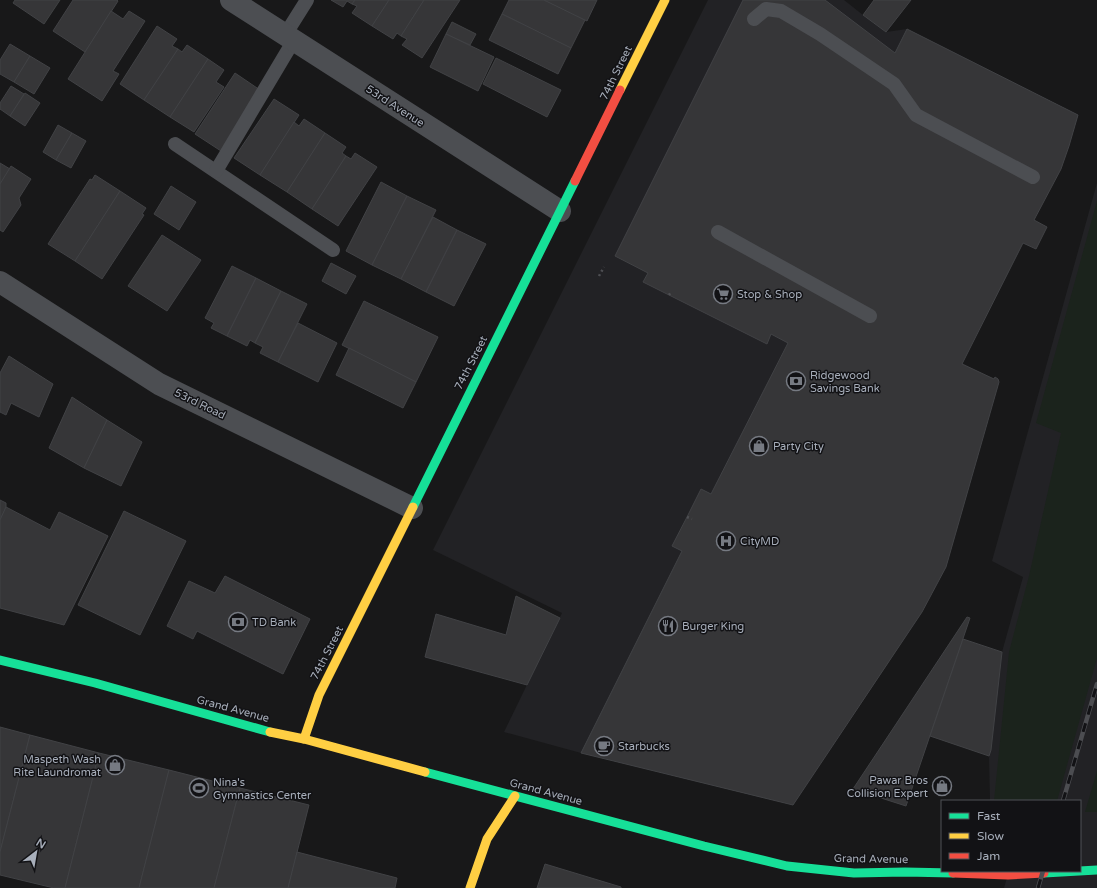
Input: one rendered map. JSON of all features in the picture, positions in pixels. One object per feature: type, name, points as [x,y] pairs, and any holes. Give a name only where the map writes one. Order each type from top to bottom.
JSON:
[{"type":"main road","name":"74th Street","points":[[304,739],[319,695],[665,0]]},
{"type":"main road","name":"Grand Avenue","points":[[0,660],[95,683],[274,733],[304,739],[696,844],[787,866],[854,873],[905,872],[1008,875],[1061,872]]},
{"type":"main road","points":[[470,888],[487,839],[515,796]]},
{"type":"main road","name":"Grand Avenue","points":[[1081,871],[1097,870]]},
{"type":"street","name":"53rd Avenue","points":[[231,0],[560,211]]},
{"type":"street","name":"53rd Road","points":[[0,282],[159,384],[412,508]]},
{"type":"lane","points":[[216,170],[289,38],[307,0]]},
{"type":"lane","points":[[754,18],[766,9],[781,11],[820,34],[894,84],[916,115],[1034,177]]},
{"type":"lane","points":[[175,144],[216,170],[333,250]]},
{"type":"lane","points":[[718,232],[870,316]]},
{"type":"path","points":[[599,276],[604,266]]},
{"type":"path","points":[[687,517],[692,519]]},
{"type":"shaded area","points":[[708,0],[844,0],[886,32],[907,29],[1078,115],[1061,169],[1034,220],[1047,227],[1023,243],[962,363],[994,379],[995,377],[999,382],[946,567],[922,612],[793,805],[581,753],[504,732],[562,613],[433,550]]},
{"type":"shaded area","points":[[1097,183],[1097,888],[1004,888],[1009,872],[1081,872],[1081,800],[990,800],[989,756],[1002,652],[1023,577],[992,561]]},
{"type":"shaded area","points":[[1097,201],[1097,658],[1057,800],[994,800],[1009,652],[1029,576],[1061,433],[1036,423]]},
{"type":"shaded area","points":[[1097,771],[1097,812],[1085,812]]},
{"type":"building","points":[[15,0],[60,0],[44,24],[13,3]]},
{"type":"building","points":[[73,0],[118,1],[85,52],[53,31]]},
{"type":"building","points":[[331,0],[355,0],[352,4],[347,1],[343,7]]},
{"type":"building","points":[[355,0],[389,0],[372,26],[352,13],[357,6],[352,4]]},
{"type":"building","points":[[389,0],[424,0],[401,36],[397,33],[393,39],[372,26]]},
{"type":"building","points":[[424,0],[460,0],[422,58],[402,45],[407,39],[401,36]]},
{"type":"building","points":[[509,0],[544,0],[585,20],[571,48],[502,14]]},
{"type":"building","points":[[544,0],[597,0],[587,21]]},
{"type":"building","points":[[743,0],[825,0],[895,53],[907,29],[1078,115],[1061,169],[1034,220],[1047,227],[1036,249],[1023,243],[962,364],[994,379],[995,377],[999,382],[946,567],[922,612],[793,805],[581,753],[682,551],[672,546],[701,489],[711,494],[788,343],[771,334],[767,344],[643,282],[648,273],[615,256]]},
{"type":"building","points":[[874,0],[911,0],[886,32],[863,15]]},
{"type":"building","points":[[111,11],[123,19],[129,11],[145,21],[113,71],[119,74],[102,101],[68,79]]},
{"type":"building","points":[[502,14],[571,48],[558,74],[489,40]]},
{"type":"building","points":[[452,22],[476,34],[470,45],[446,34]]},
{"type":"building","points":[[157,26],[177,39],[172,46],[178,49],[144,100],[120,84]]},
{"type":"building","points":[[446,34],[494,57],[478,91],[430,67]]},
{"type":"building","points":[[10,44],[30,56],[14,82],[0,74],[0,60]]},
{"type":"building","points":[[187,45],[208,59],[170,117],[144,100],[178,49],[182,52]]},
{"type":"building","points":[[30,56],[50,68],[34,94],[14,82]]},
{"type":"building","points":[[496,58],[561,90],[547,117],[483,84]]},
{"type":"building","points":[[208,59],[224,70],[216,82],[224,87],[194,132],[170,117]]},
{"type":"building","points":[[235,73],[260,90],[221,151],[195,134]]},
{"type":"building","points":[[11,86],[24,94],[10,116],[0,109],[0,103]]},
{"type":"building","points":[[25,93],[40,103],[25,126],[10,116]]},
{"type":"building","points":[[274,99],[299,115],[260,175],[234,158]]},
{"type":"building","points":[[304,119],[325,133],[287,192],[260,175],[294,122],[299,126]]},
{"type":"building","points":[[58,125],[72,133],[56,160],[43,152]]},
{"type":"building","points":[[72,133],[86,141],[71,168],[56,160]]},
{"type":"building","points":[[325,133],[346,147],[342,153],[346,156],[312,209],[287,192]]},
{"type":"building","points":[[355,153],[377,167],[338,226],[312,209],[346,156],[351,159]]},
{"type":"building","points":[[0,163],[10,169],[0,184]]},
{"type":"building","points":[[11,166],[31,179],[19,198],[21,205],[3,232],[0,230],[0,184]]},
{"type":"building","points":[[95,175],[120,191],[75,261],[48,244],[90,179],[92,180]]},
{"type":"building","points":[[381,182],[407,196],[372,265],[346,251]]},
{"type":"building","points":[[171,186],[196,202],[179,230],[154,214]]},
{"type":"building","points":[[120,191],[146,208],[142,214],[144,215],[102,279],[75,261]]},
{"type":"building","points":[[407,196],[436,210],[401,279],[372,265]]},
{"type":"building","points":[[433,217],[457,230],[426,292],[401,279]]},
{"type":"building","points":[[457,230],[486,244],[454,306],[426,292]]},
{"type":"building","points":[[162,235],[201,260],[167,311],[128,286]]},
{"type":"building","points":[[331,263],[356,276],[346,294],[322,281]]},
{"type":"building","points":[[232,266],[256,278],[227,336],[211,328],[214,323],[205,318]]},
{"type":"building","points":[[256,278],[281,291],[255,343],[250,340],[247,346],[227,336]]},
{"type":"building","points":[[281,291],[307,304],[278,362],[260,353],[263,347],[255,343]]},
{"type":"building","points":[[364,301],[438,337],[416,382],[342,345]]},
{"type":"building","points":[[298,323],[337,343],[318,382],[278,362]]},
{"type":"building","points":[[349,348],[416,382],[403,408],[336,375]]},
{"type":"building","points":[[9,356],[53,384],[39,417],[11,403],[6,415],[0,412],[0,373]]},
{"type":"building","points":[[72,397],[107,420],[84,468],[49,448]]},
{"type":"building","points":[[107,420],[142,442],[121,486],[84,468]]},
{"type":"building","points":[[0,500],[6,503],[6,507],[0,520]]},
{"type":"building","points":[[6,507],[50,530],[59,512],[108,536],[64,625],[0,608],[0,520]]},
{"type":"building","points":[[124,511],[186,541],[140,635],[78,605]]},
{"type":"building","name":"TD Bank","points":[[225,576],[310,619],[283,674],[197,631],[193,639],[167,626],[189,581],[215,593]]},
{"type":"building","points":[[516,596],[560,618],[527,685],[425,657],[436,614],[506,635]]},
{"type":"building","points":[[967,617],[970,618],[906,806],[853,789]]},
{"type":"building","points":[[963,639],[1002,652],[991,750],[989,756],[930,736]]},
{"type":"building","points":[[0,727],[30,735],[0,852]]},
{"type":"building","points":[[30,735],[99,753],[65,888],[54,888],[0,875],[0,852]]},
{"type":"building","points":[[99,753],[169,770],[139,888],[65,888]]},
{"type":"building","points":[[169,770],[240,788],[214,888],[139,888]]},
{"type":"building","points":[[240,788],[309,805],[288,888],[214,888]]},
{"type":"building","points":[[297,852],[397,878],[395,888],[288,888]]},
{"type":"building","points":[[545,864],[621,887],[621,888],[537,888]]},
{"type":"railway","points":[[1063,800],[1097,684]]},
{"type":"railway","points":[[1038,888],[1043,872]]},
{"type":"traffic: fast","points":[[413,507],[575,181]]},
{"type":"traffic: fast","points":[[0,660],[95,683],[270,732]]},
{"type":"traffic: fast","points":[[425,772],[704,846],[787,866],[854,873],[953,873]]},
{"type":"traffic: fast","points":[[1081,871],[1097,870]]},
{"type":"traffic: fast","points":[[1044,873],[1062,872]]},
{"type":"traffic: slow","points":[[620,90],[665,0]]},
{"type":"traffic: slow","points":[[304,739],[319,695],[413,507]]},
{"type":"traffic: slow","points":[[270,732],[304,739],[425,772]]},
{"type":"traffic: slow","points":[[470,888],[487,839],[515,796]]},
{"type":"traffic: jam","points":[[575,181],[620,90]]},
{"type":"traffic: jam","points":[[953,873],[1008,875],[1044,873]]},
{"type":"place","name":"Stop & Shop","points":[[723,294]]},
{"type":"place","name":"Ridgewood Savings Bank","points":[[796,381]]},
{"type":"place","name":"Party City","points":[[759,446]]},
{"type":"place","name":"CityMD","points":[[726,541]]},
{"type":"place","name":"TD Bank","points":[[238,622]]},
{"type":"place","name":"Burger King","points":[[668,626]]},
{"type":"place","name":"Starbucks","points":[[604,746]]},
{"type":"place","name":"Maspeth Wash Rite Laundromat","points":[[115,765]]},
{"type":"place","name":"Pawar Bros Collision Expert","points":[[942,786]]},
{"type":"place","name":"Nina's Gymnastics Center","points":[[199,788]]}]
